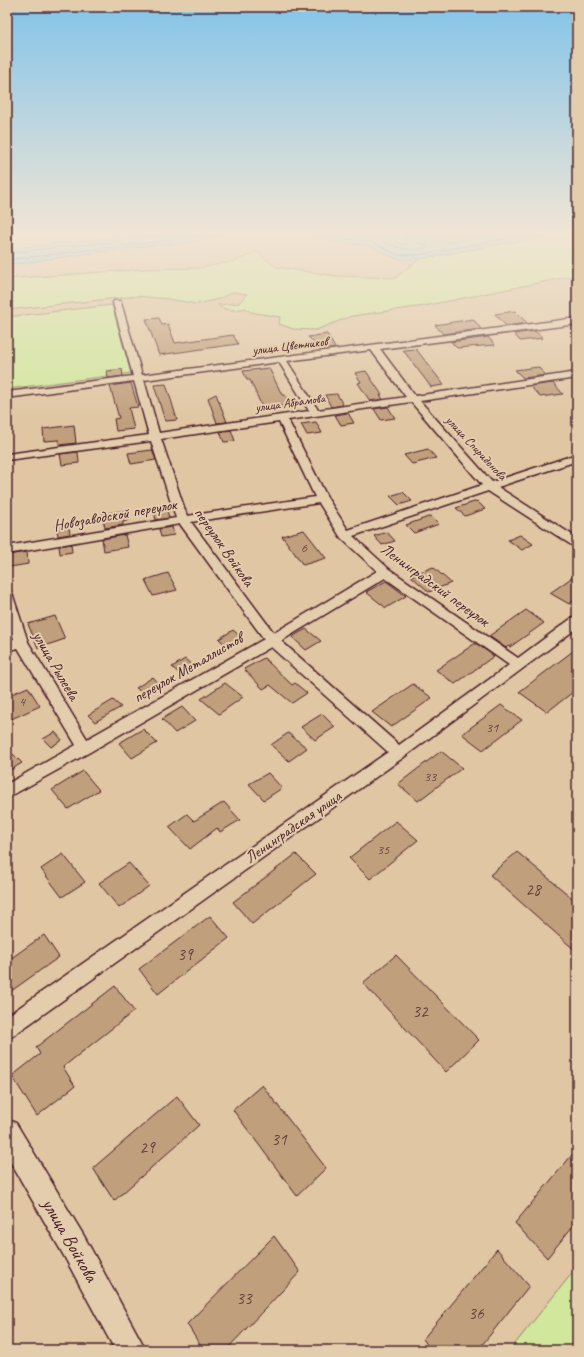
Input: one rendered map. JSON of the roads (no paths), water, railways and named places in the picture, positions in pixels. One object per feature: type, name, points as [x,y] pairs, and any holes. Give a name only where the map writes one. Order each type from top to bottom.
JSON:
[{"type":"main road","name":"улица Войкова","points":[[7,1132],[74,1246],[131,1350]]},
{"type":"street","name":"переулок Войкова","points":[[117,303],[155,437],[183,520],[272,640],[399,752]]},
{"type":"street","name":"улица Цветников","points":[[7,395],[375,349],[577,321]]},
{"type":"street","points":[[566,323],[577,333]]},
{"type":"street","name":"улица Спиридонова","points":[[375,349],[412,398],[489,486],[577,543]]},
{"type":"street","points":[[282,360],[314,413]]},
{"type":"street","name":"улица Абрамова","points":[[7,457],[155,437],[412,398],[577,375]]},
{"type":"street","name":"Ленинградский переулок","points":[[282,418],[322,499],[345,535],[385,572],[519,665]]},
{"type":"street","points":[[345,535],[577,457]]},
{"type":"street","name":"Новозаводской переулок","points":[[7,550],[183,520],[322,499]]},
{"type":"street","name":"переулок Металлистов","points":[[7,792],[272,640],[385,572]]},
{"type":"street","name":"улица Рылеева","points":[[7,596],[21,642],[85,748]]},
{"type":"street","name":"Ленинградская улица","points":[[7,1028],[399,752],[577,621]]},
{"type":"street","points":[[7,646],[21,642]]}]
